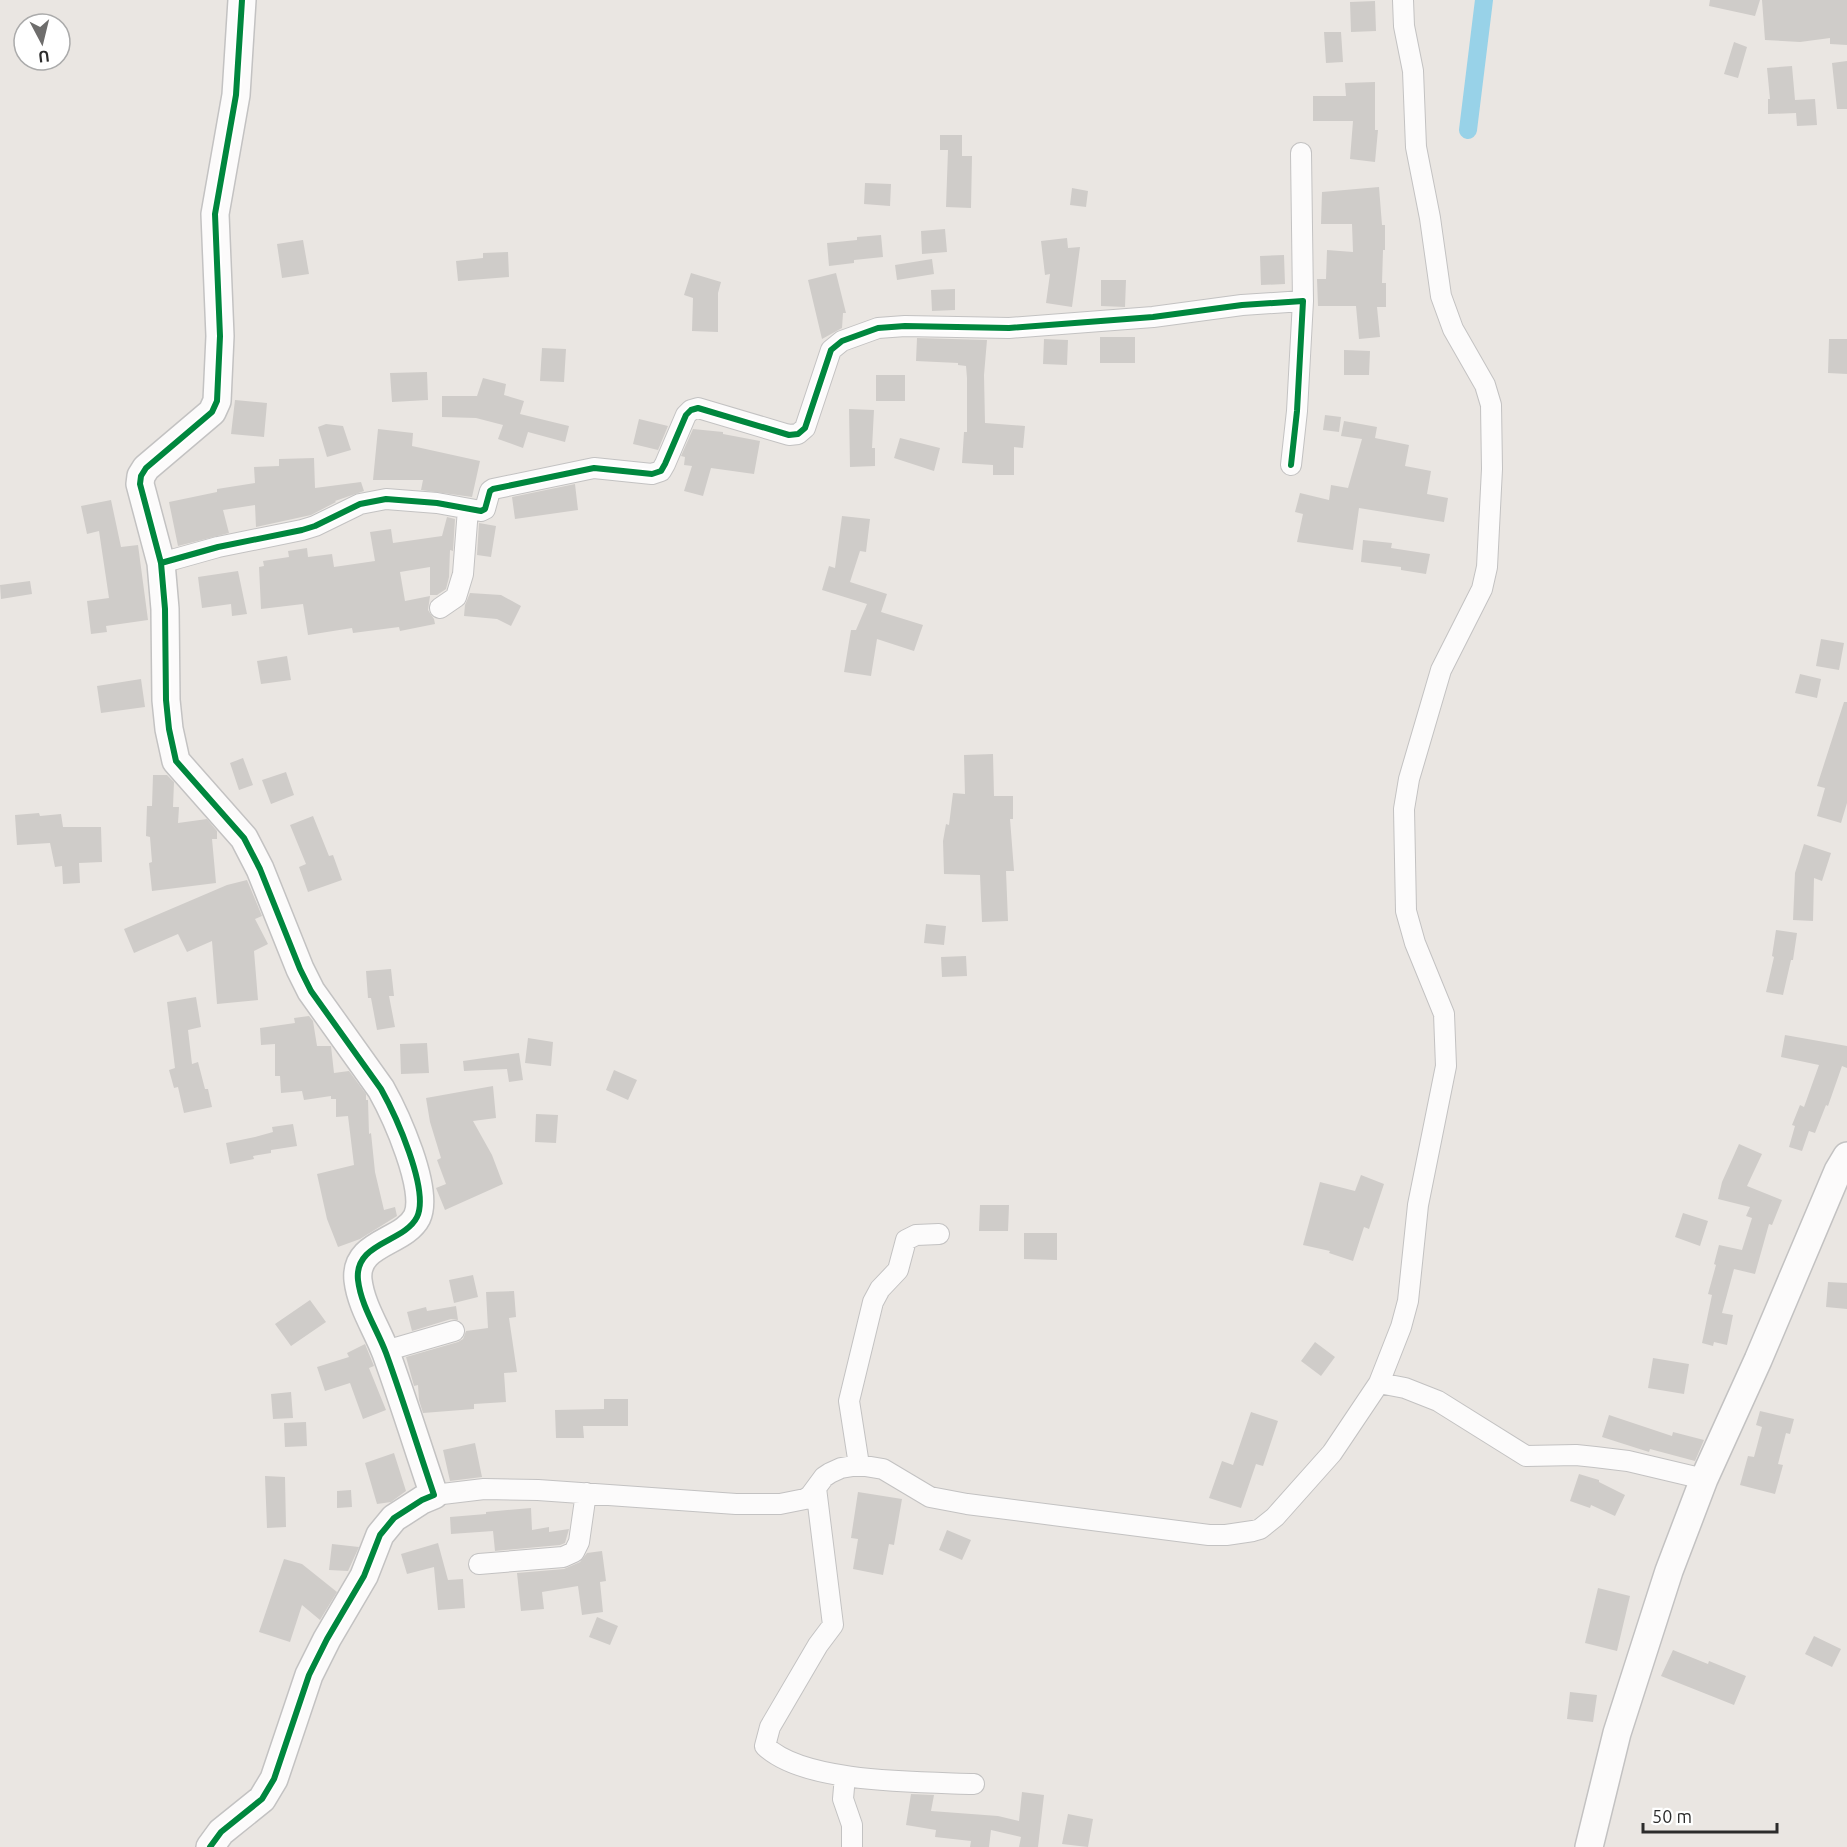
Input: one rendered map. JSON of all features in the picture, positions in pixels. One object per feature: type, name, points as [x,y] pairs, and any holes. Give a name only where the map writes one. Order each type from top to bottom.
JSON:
[{"type":"street","points":[[242,0],[236,95],[214,214],[220,336],[217,401],[212,412],[146,468],[141,476],[142,492],[161,563],[169,729],[176,761],[244,838],[267,886],[311,991],[389,1104],[412,1164],[420,1193],[418,1215],[408,1227],[371,1251],[360,1264],[358,1281],[363,1299],[385,1351],[434,1495]]},
{"type":"street","points":[[210,1847],[225,1828],[262,1799],[270,1787],[309,1675],[364,1576],[380,1535],[394,1518],[434,1495],[484,1489],[509,1489],[586,1492],[736,1504],[780,1504],[805,1499],[830,1473],[841,1468],[859,1465],[883,1469],[930,1497],[967,1504],[1209,1535],[1236,1534],[1260,1529],[1283,1509],[1332,1453],[1379,1383],[1401,1327],[1408,1301],[1418,1205],[1446,1066],[1444,1014],[1415,943],[1406,911],[1404,809],[1409,779],[1441,670],[1485,580],[1492,469],[1492,416],[1489,396],[1453,329],[1441,296],[1430,218],[1416,147],[1413,70],[1404,26],[1403,0]]},
{"type":"street","points":[[1291,465],[1297,411],[1303,301],[1301,153]]},
{"type":"street","points":[[161,563],[218,547],[302,530],[360,504],[386,499],[437,503],[483,511],[490,491],[493,489],[559,474],[577,473],[594,468],[652,474],[661,471],[686,415],[698,408],[789,435],[798,434],[805,428],[831,350],[842,340],[878,328],[905,326],[1031,327],[1153,318],[1242,305],[1303,301]]},
{"type":"street","points":[[440,608],[456,597],[463,574],[468,509]]},
{"type":"street","points":[[1590,1847],[1617,1733],[1668,1571],[1704,1479],[1758,1360],[1838,1171],[1847,1156]]},
{"type":"street","points":[[859,1465],[849,1401],[873,1302],[880,1289],[898,1270],[906,1240],[916,1235],[939,1234]]},
{"type":"street","points":[[385,1351],[454,1330]]},
{"type":"street","points":[[1379,1383],[1425,1395],[1526,1456],[1595,1456],[1628,1461],[1704,1479]]},
{"type":"street","points":[[816,1488],[833,1625],[811,1656],[768,1732],[765,1744],[767,1748],[797,1766],[845,1776],[893,1781],[974,1784]]},
{"type":"street","points":[[479,1564],[563,1557],[574,1552],[579,1542],[586,1492]]},
{"type":"street","points":[[845,1776],[843,1799],[852,1825],[852,1847]]},
{"type":"building","points":[[1710,0],[1760,0],[1755,16],[1709,6]]},
{"type":"building","points":[[1762,0],[1847,0],[1847,45],[1830,44],[1830,38],[1800,42],[1765,40]]},
{"type":"building","points":[[1375,1],[1376,31],[1351,32],[1350,2]]},
{"type":"building","points":[[1324,32],[1341,32],[1343,62],[1326,63]]},
{"type":"building","points":[[1734,42],[1747,47],[1738,78],[1724,74]]},
{"type":"building","points":[[1847,61],[1847,109],[1837,109],[1832,63]]},
{"type":"building","points":[[1792,66],[1795,100],[1815,99],[1817,125],[1797,126],[1796,113],[1768,114],[1768,99],[1770,99],[1767,68]]},
{"type":"building","points":[[1375,82],[1375,130],[1378,130],[1375,162],[1350,159],[1353,121],[1313,121],[1313,96],[1346,96],[1345,83]]},
{"type":"building","points":[[940,135],[962,135],[962,156],[972,156],[971,208],[946,207],[948,150],[940,150]]},
{"type":"building","points":[[865,183],[891,184],[890,206],[864,204]]},
{"type":"building","points":[[1379,187],[1382,225],[1385,225],[1382,283],[1386,283],[1386,307],[1377,307],[1380,337],[1359,339],[1356,306],[1318,306],[1317,279],[1326,279],[1327,250],[1353,252],[1352,224],[1321,224],[1322,192]]},
{"type":"building","points":[[1072,188],[1088,191],[1086,207],[1070,205]]},
{"type":"building","points":[[945,229],[947,252],[922,254],[921,231]]},
{"type":"building","points":[[881,235],[883,257],[854,260],[854,263],[829,266],[827,243]]},
{"type":"building","points":[[1067,238],[1068,248],[1080,247],[1072,307],[1046,303],[1050,274],[1045,275],[1041,241]]},
{"type":"building","points":[[303,240],[309,274],[282,278],[277,244]]},
{"type":"building","points":[[508,252],[509,277],[458,281],[456,261],[483,258],[483,253]]},
{"type":"building","points":[[1284,255],[1285,284],[1261,285],[1260,256]]},
{"type":"building","points":[[932,259],[934,274],[897,280],[895,265]]},
{"type":"building","points":[[691,273],[721,282],[718,293],[718,332],[692,331],[693,298],[684,295]]},
{"type":"building","points":[[836,273],[846,313],[843,313],[842,328],[822,339],[808,280]]},
{"type":"building","points":[[1101,280],[1126,280],[1125,307],[1101,306]]},
{"type":"building","points":[[955,289],[955,310],[932,311],[931,290]]},
{"type":"building","points":[[1100,337],[1135,337],[1135,363],[1100,363]]},
{"type":"building","points":[[917,338],[987,340],[984,375],[985,423],[1025,426],[1023,448],[1014,447],[1014,475],[993,475],[993,465],[962,463],[964,432],[967,432],[966,366],[958,365],[958,363],[916,361]]},
{"type":"building","points":[[1044,339],[1068,340],[1067,365],[1043,364]]},
{"type":"building","points":[[1829,339],[1847,339],[1847,374],[1828,373]]},
{"type":"building","points":[[542,348],[566,349],[564,382],[540,381]]},
{"type":"building","points":[[1344,350],[1370,351],[1369,375],[1344,375]]},
{"type":"building","points":[[427,372],[428,400],[392,402],[390,373]]},
{"type":"building","points":[[876,375],[905,375],[905,401],[876,401]]},
{"type":"building","points":[[483,378],[506,384],[504,395],[524,401],[520,414],[569,426],[565,442],[528,432],[523,448],[498,439],[503,425],[476,418],[442,417],[442,396],[477,396]]},
{"type":"building","points":[[235,400],[267,403],[264,437],[231,434]]},
{"type":"building","points":[[849,409],[874,410],[872,448],[875,448],[875,466],[850,467]]},
{"type":"building","points":[[1325,415],[1341,417],[1339,432],[1323,430]]},
{"type":"building","points":[[639,419],[668,426],[658,450],[633,444]]},
{"type":"building","points":[[1344,421],[1377,427],[1375,438],[1409,445],[1405,466],[1431,471],[1427,494],[1448,498],[1444,522],[1359,508],[1353,550],[1297,542],[1303,514],[1295,512],[1300,493],[1329,500],[1331,485],[1348,488],[1362,439],[1341,436]]},
{"type":"building","points":[[326,424],[343,426],[351,450],[327,457],[318,427]]},
{"type":"building","points":[[378,429],[413,433],[412,446],[480,461],[472,497],[421,490],[423,480],[373,480]]},
{"type":"building","points":[[693,429],[723,432],[723,434],[760,441],[754,474],[711,468],[703,496],[684,491],[692,466],[684,465],[685,457],[681,456]]},
{"type":"building","points":[[900,438],[940,448],[934,471],[894,458]]},
{"type":"building","points":[[314,458],[315,488],[361,482],[364,491],[335,501],[311,515],[256,527],[255,505],[223,510],[229,533],[178,546],[169,502],[217,492],[217,489],[255,483],[254,467],[279,466],[279,459]]},
{"type":"building","points":[[575,484],[578,510],[515,519],[512,497]]},
{"type":"building","points":[[111,500],[121,547],[138,545],[148,620],[106,626],[107,632],[91,634],[87,601],[109,598],[99,531],[87,534],[81,506]]},
{"type":"building","points":[[842,516],[870,519],[866,552],[860,551],[850,582],[887,594],[881,612],[923,625],[914,651],[877,639],[871,676],[844,672],[851,630],[856,630],[867,604],[822,590],[829,566],[835,568]]},
{"type":"building","points":[[447,517],[455,519],[453,551],[450,550],[446,589],[437,595],[430,595],[430,567],[400,572],[405,601],[430,596],[428,610],[435,624],[400,631],[399,627],[353,633],[352,628],[308,635],[303,604],[261,609],[259,567],[264,566],[263,561],[289,557],[288,551],[307,548],[308,557],[332,554],[334,567],[375,561],[370,532],[391,529],[393,543],[442,536]]},
{"type":"building","points":[[479,523],[496,526],[491,557],[477,555]]},
{"type":"building","points":[[1363,540],[1392,543],[1391,548],[1430,554],[1426,574],[1401,570],[1401,567],[1361,562]]},
{"type":"building","points":[[238,571],[247,614],[232,616],[231,604],[202,608],[198,577]]},
{"type":"building","points":[[30,581],[32,594],[1,599],[0,585]]},
{"type":"building","points":[[470,593],[501,595],[521,606],[511,626],[497,619],[464,616],[465,605]]},
{"type":"building","points":[[1821,639],[1844,643],[1839,670],[1816,666]]},
{"type":"building","points":[[287,656],[291,680],[261,684],[257,661]]},
{"type":"building","points":[[1800,674],[1821,679],[1817,698],[1795,693]]},
{"type":"building","points":[[141,679],[145,707],[101,713],[97,686]]},
{"type":"building","points":[[1844,702],[1847,702],[1847,803],[1841,823],[1817,816],[1825,788],[1817,786]]},
{"type":"building","points":[[993,754],[994,796],[1013,796],[1013,819],[1010,819],[1014,871],[1006,871],[1008,921],[982,922],[980,875],[944,874],[943,841],[946,824],[949,825],[953,793],[965,794],[964,755]]},
{"type":"building","points":[[243,758],[253,785],[239,790],[230,763]]},
{"type":"building","points":[[286,772],[294,795],[271,804],[262,780]]},
{"type":"building","points":[[153,775],[167,775],[174,782],[173,807],[179,807],[178,823],[207,819],[217,831],[217,839],[212,839],[216,883],[152,891],[149,863],[152,862],[150,837],[146,836],[147,806],[152,806]]},
{"type":"building","points":[[39,813],[40,816],[61,814],[63,827],[101,827],[102,862],[79,863],[80,883],[63,884],[62,866],[55,867],[50,843],[17,845],[15,815]]},
{"type":"building","points":[[313,816],[329,856],[333,855],[342,880],[308,892],[299,867],[306,864],[290,825]]},
{"type":"building","points":[[1804,844],[1831,853],[1822,881],[1814,878],[1813,921],[1793,920],[1795,873]]},
{"type":"building","points":[[247,880],[262,916],[255,919],[268,944],[254,951],[258,1000],[217,1004],[212,941],[187,952],[178,934],[134,953],[124,929],[227,885]]},
{"type":"building","points":[[926,924],[946,926],[944,945],[924,943]]},
{"type":"building","points":[[1776,930],[1797,933],[1793,960],[1791,960],[1783,995],[1766,992],[1774,957],[1772,956]]},
{"type":"building","points":[[966,956],[967,976],[942,977],[941,957]]},
{"type":"building","points":[[391,969],[394,996],[389,996],[395,1027],[377,1030],[371,998],[368,998],[366,971]]},
{"type":"building","points":[[196,997],[201,1027],[188,1030],[192,1064],[198,1062],[212,1107],[184,1113],[178,1087],[174,1088],[169,1070],[175,1068],[167,1002]]},
{"type":"building","points":[[309,1016],[313,1021],[317,1046],[331,1046],[334,1073],[349,1071],[366,1094],[369,1134],[371,1133],[375,1172],[384,1210],[395,1207],[397,1216],[360,1239],[338,1247],[327,1219],[317,1174],[354,1165],[348,1116],[336,1117],[336,1099],[331,1099],[331,1096],[304,1100],[302,1091],[281,1093],[280,1076],[275,1076],[275,1044],[261,1045],[260,1028],[295,1023],[294,1018]]},
{"type":"building","points":[[1785,1035],[1847,1046],[1847,1068],[1842,1066],[1828,1106],[1826,1105],[1815,1133],[1809,1131],[1802,1151],[1789,1147],[1795,1126],[1792,1125],[1800,1105],[1804,1107],[1819,1065],[1781,1057]]},
{"type":"building","points":[[528,1038],[553,1042],[551,1066],[525,1063]]},
{"type":"building","points":[[427,1043],[429,1073],[401,1074],[400,1044]]},
{"type":"building","points":[[519,1053],[523,1080],[509,1082],[507,1069],[464,1071],[463,1061]]},
{"type":"building","points":[[614,1070],[637,1080],[628,1100],[606,1090]]},
{"type":"building","points":[[493,1086],[496,1118],[473,1121],[492,1155],[503,1184],[445,1210],[436,1188],[446,1184],[437,1160],[441,1158],[430,1122],[426,1098]]},
{"type":"building","points":[[536,1114],[558,1115],[556,1143],[535,1142]]},
{"type":"building","points":[[293,1124],[297,1146],[271,1150],[271,1153],[253,1156],[254,1159],[230,1164],[226,1143],[273,1132],[272,1127]]},
{"type":"building","points":[[1739,1144],[1762,1154],[1747,1186],[1782,1200],[1772,1225],[1769,1224],[1755,1274],[1734,1269],[1722,1313],[1733,1315],[1727,1345],[1714,1342],[1713,1346],[1702,1343],[1712,1295],[1708,1294],[1719,1245],[1742,1250],[1752,1218],[1746,1216],[1750,1207],[1718,1199],[1722,1182]]},
{"type":"building","points":[[1361,1175],[1384,1184],[1369,1229],[1364,1227],[1353,1261],[1329,1253],[1330,1251],[1303,1245],[1320,1182],[1355,1191]]},
{"type":"building","points":[[980,1205],[1009,1205],[1008,1231],[979,1231]]},
{"type":"building","points":[[1683,1213],[1708,1221],[1700,1246],[1675,1237]]},
{"type":"building","points":[[1024,1233],[1057,1233],[1057,1260],[1024,1259]]},
{"type":"building","points":[[473,1275],[478,1297],[454,1303],[449,1280]]},
{"type":"building","points":[[1828,1282],[1847,1283],[1847,1309],[1826,1307]]},
{"type":"building","points":[[514,1291],[516,1317],[509,1318],[517,1372],[504,1373],[506,1402],[474,1404],[474,1409],[423,1413],[418,1385],[414,1386],[406,1357],[458,1342],[463,1339],[466,1331],[488,1328],[486,1292]]},
{"type":"building","points":[[310,1300],[326,1322],[291,1346],[275,1324]]},
{"type":"building","points":[[456,1306],[458,1320],[451,1319],[412,1331],[407,1312],[426,1307],[427,1311]]},
{"type":"building","points":[[1315,1342],[1335,1357],[1321,1376],[1301,1361]]},
{"type":"building","points":[[365,1344],[374,1366],[369,1368],[386,1410],[363,1419],[350,1383],[325,1391],[317,1367],[349,1357],[347,1353]]},
{"type":"building","points":[[1653,1358],[1689,1364],[1684,1394],[1648,1388]]},
{"type":"building","points":[[291,1392],[293,1418],[273,1419],[271,1394]]},
{"type":"building","points":[[604,1399],[628,1399],[628,1426],[583,1426],[584,1438],[556,1438],[555,1410],[604,1409]]},
{"type":"building","points":[[1760,1411],[1794,1419],[1790,1434],[1786,1433],[1778,1464],[1783,1465],[1775,1494],[1740,1485],[1748,1456],[1754,1457],[1762,1427],[1756,1425]]},
{"type":"building","points":[[1251,1412],[1278,1421],[1263,1466],[1256,1464],[1241,1508],[1209,1498],[1222,1461],[1233,1465]]},
{"type":"building","points":[[1609,1415],[1672,1436],[1673,1432],[1704,1440],[1695,1461],[1650,1449],[1649,1452],[1602,1437]]},
{"type":"building","points":[[306,1422],[307,1446],[285,1447],[284,1423]]},
{"type":"building","points":[[475,1443],[482,1477],[450,1481],[443,1450]]},
{"type":"building","points":[[394,1453],[406,1491],[391,1502],[377,1504],[365,1463]]},
{"type":"building","points":[[1579,1474],[1599,1480],[1625,1495],[1615,1516],[1591,1505],[1590,1508],[1570,1501]]},
{"type":"building","points":[[265,1476],[285,1477],[286,1527],[267,1528]]},
{"type":"building","points":[[351,1490],[352,1507],[337,1508],[337,1491]]},
{"type":"building","points":[[858,1492],[902,1499],[894,1545],[889,1544],[883,1575],[853,1569],[858,1539],[851,1538]]},
{"type":"building","points":[[531,1508],[532,1530],[549,1527],[549,1532],[569,1529],[565,1543],[495,1551],[493,1531],[451,1534],[450,1517]]},
{"type":"building","points":[[947,1530],[971,1540],[962,1560],[939,1550]]},
{"type":"building","points":[[438,1543],[448,1580],[463,1579],[465,1608],[438,1610],[434,1567],[407,1574],[401,1554]]},
{"type":"building","points":[[332,1544],[359,1547],[348,1571],[329,1570]]},
{"type":"building","points":[[602,1551],[606,1581],[600,1582],[603,1612],[582,1615],[578,1586],[542,1592],[544,1609],[521,1611],[517,1573],[564,1569],[580,1562],[587,1553]]},
{"type":"building","points":[[284,1559],[302,1564],[337,1592],[320,1620],[302,1605],[290,1642],[259,1632]]},
{"type":"building","points":[[1598,1588],[1630,1596],[1617,1651],[1585,1643]]},
{"type":"building","points":[[597,1617],[618,1626],[610,1645],[589,1637]]},
{"type":"building","points":[[1814,1636],[1841,1649],[1832,1667],[1805,1654]]},
{"type":"building","points":[[1673,1650],[1746,1676],[1734,1705],[1661,1676]]},
{"type":"building","points":[[1570,1692],[1597,1695],[1593,1722],[1567,1719]]},
{"type":"building","points":[[1022,1792],[1044,1795],[1038,1847],[1019,1847],[1021,1837],[991,1830],[989,1847],[970,1847],[971,1841],[935,1837],[936,1830],[906,1825],[911,1794],[934,1795],[931,1811],[998,1816],[1019,1821]]},
{"type":"building","points":[[1068,1814],[1093,1819],[1088,1847],[1062,1844]]},
{"type":"waterway","points":[[1468,130],[1484,0]]},
{"type":"cycle path","points":[[210,1847],[221,1832],[262,1799],[274,1779],[309,1675],[364,1576],[380,1535],[394,1518],[434,1495],[386,1353],[362,1299],[358,1280],[359,1267],[371,1250],[411,1226],[417,1217],[420,1205],[419,1189],[409,1152],[381,1089],[311,991],[260,869],[244,838],[176,761],[169,729],[161,563],[140,484],[141,476],[146,468],[212,412],[217,401],[220,336],[215,214],[236,95],[242,0]]},
{"type":"cycle path","points":[[161,563],[218,547],[302,530],[360,504],[386,499],[437,503],[481,511],[485,509],[490,491],[493,489],[594,468],[652,474],[661,471],[686,415],[698,408],[789,435],[798,434],[805,428],[831,350],[842,341],[878,328],[905,326],[1009,328],[1153,317],[1242,305],[1303,301],[1297,411],[1291,465]]}]
